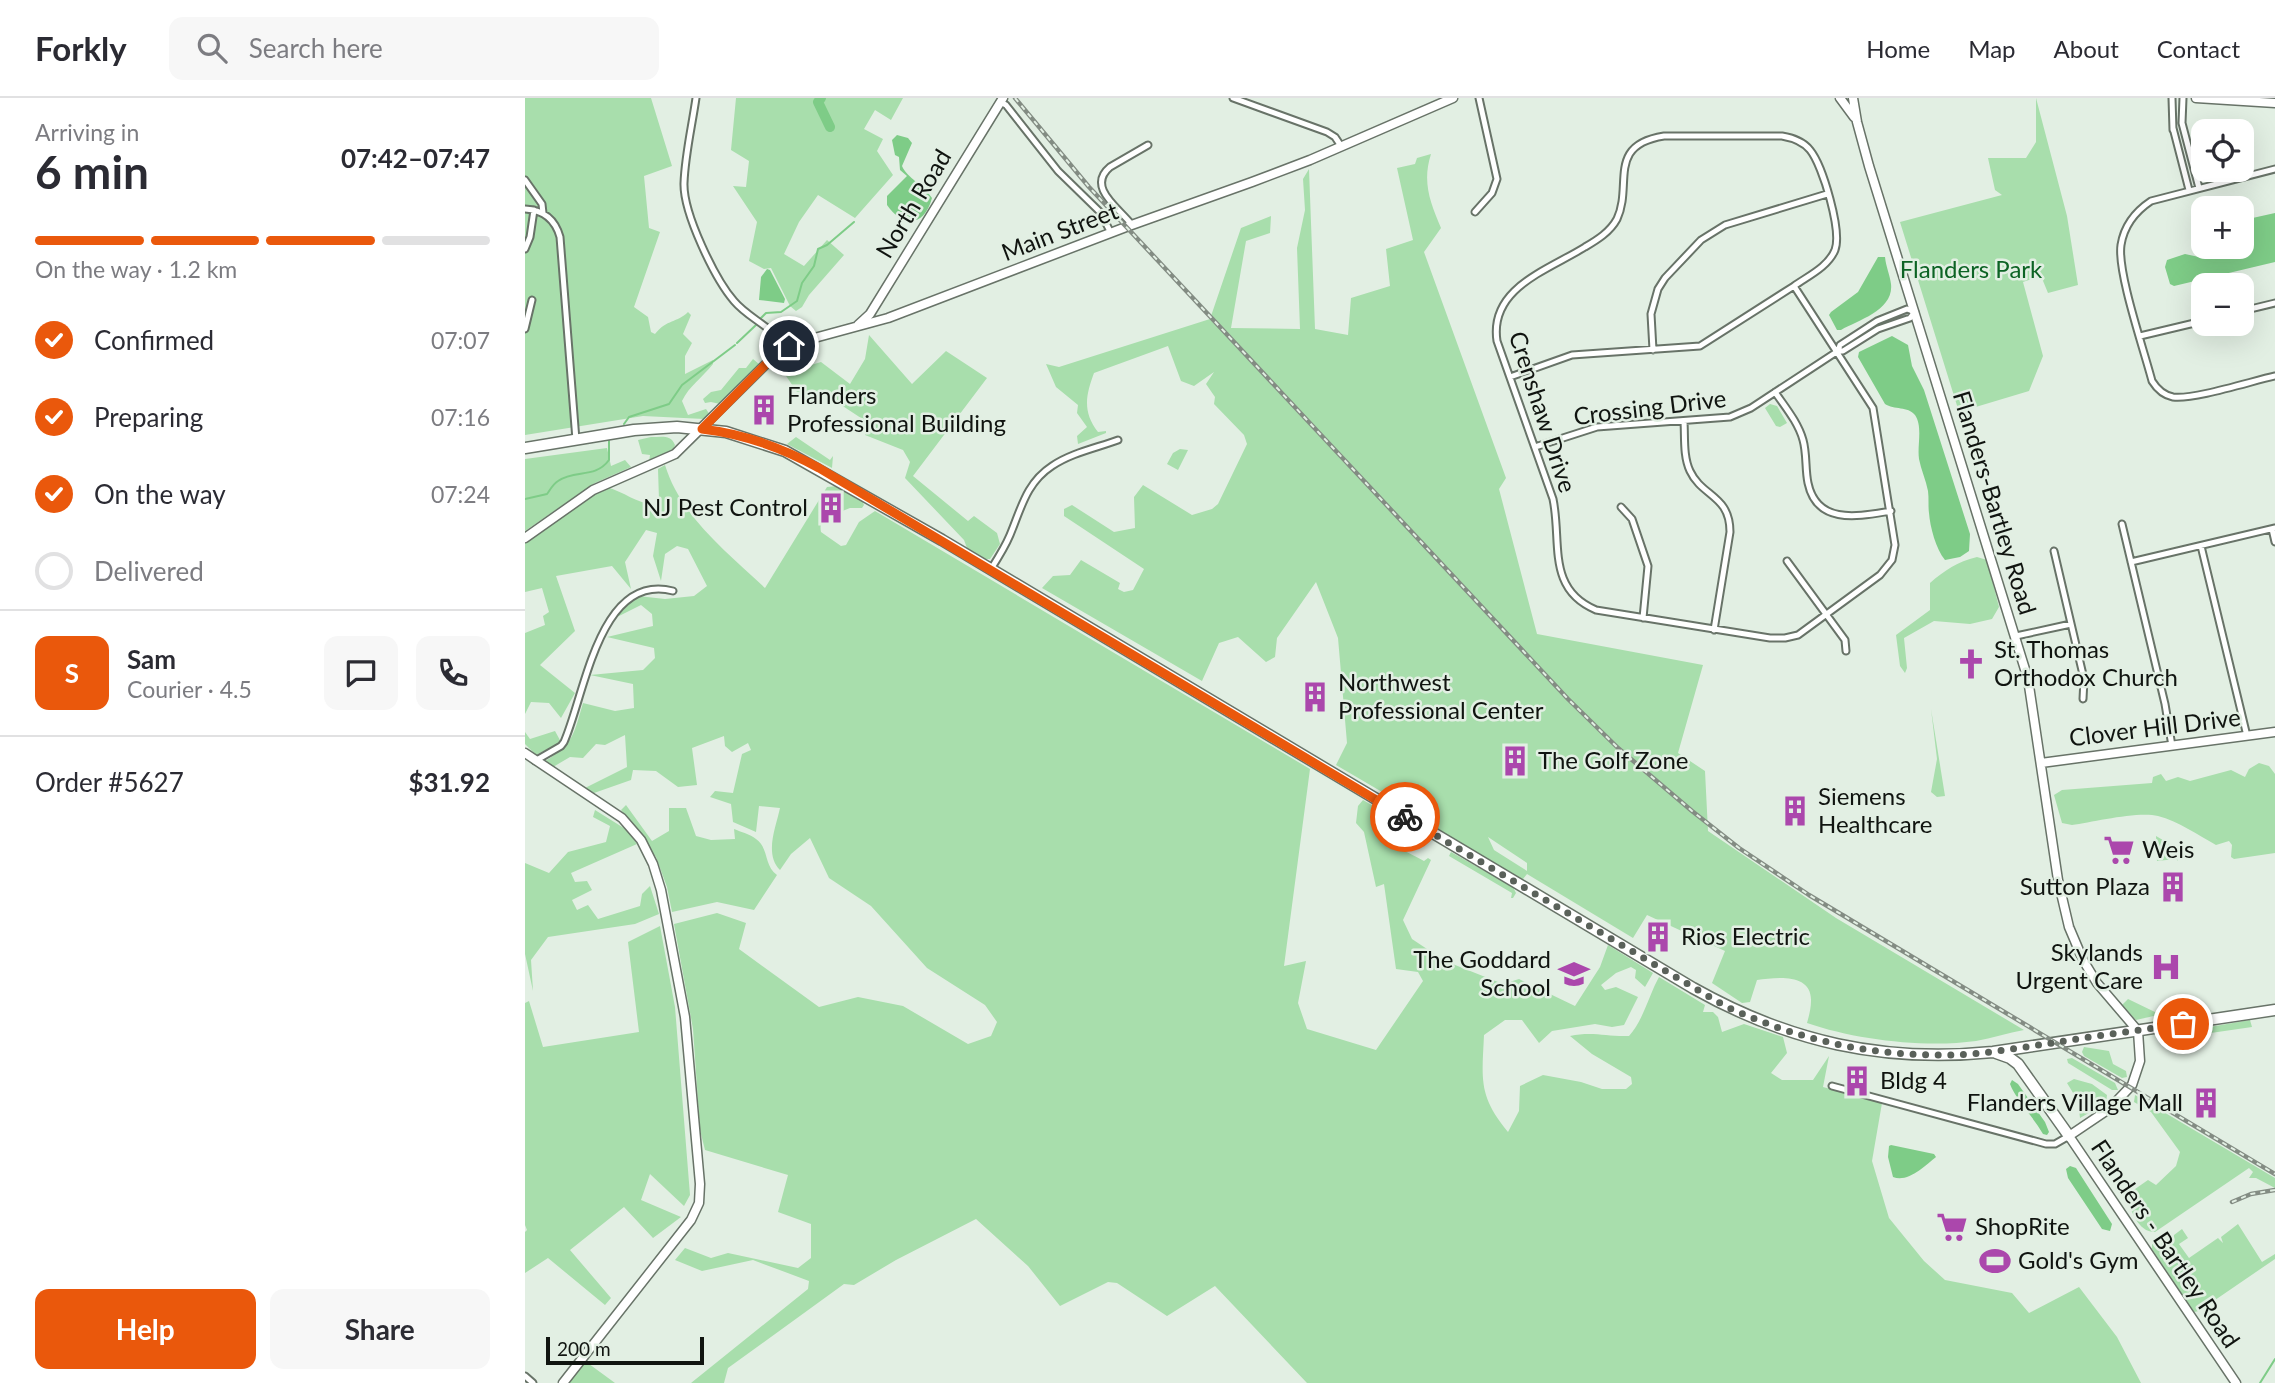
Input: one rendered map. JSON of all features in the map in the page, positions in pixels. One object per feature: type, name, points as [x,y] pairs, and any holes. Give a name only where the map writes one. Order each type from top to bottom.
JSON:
[{"type":"highway","points":[[525,448],[654,428],[702,429],[752,438],[797,456],[1725,1006],[1781,1030],[1853,1048],[1925,1055],[1993,1052],[2275,1010]]},
{"type":"highway","points":[[1993,1052],[2015,1061],[2069,1136]]},
{"type":"street","points":[[696,98],[684,182],[685,194],[698,234],[725,290],[745,313],[775,334],[785,348]]},
{"type":"street","points":[[1233,98],[1327,132],[1335,137],[1341,146]]},
{"type":"street","name":"Main Street","points":[[525,538],[593,490],[668,458],[702,429],[785,348],[891,316],[1252,182],[1453,98]]},
{"type":"street","points":[[1475,212],[1492,193],[1497,181],[1479,98]]},
{"type":"street","points":[[1840,98],[1857,122]]},
{"type":"street","name":"Flanders-Bartley Road","points":[[1853,98],[1857,122],[2030,689],[2057,880],[2071,933],[2097,983],[2138,1031]]},
{"type":"street","points":[[2172,98],[2173,128],[2189,190]]},
{"type":"street","points":[[2183,98],[2182,123],[2199,188]]},
{"type":"street","points":[[2196,98],[2275,103]]},
{"type":"street","points":[[1001,100],[1058,171],[1094,203],[1111,233]]},
{"type":"street","name":"North Road","points":[[855,327],[866,320],[873,310],[1001,100]]},
{"type":"street","name":"Crenshaw Drive","points":[[1664,136],[1788,137],[1804,144],[1814,155],[1837,229],[1834,250],[1824,265],[1794,285],[1873,408],[1895,545],[1890,563],[1880,575],[1798,635],[1785,638],[1714,630],[1596,610],[1577,600],[1567,588],[1559,568],[1553,499],[1496,333],[1498,316],[1504,302],[1516,288],[1608,230],[1617,219],[1622,204],[1625,162],[1643,142],[1664,136]]},
{"type":"street","points":[[1132,225],[1103,193],[1100,182],[1107,169],[1148,145]]},
{"type":"street","points":[[2275,169],[2151,201],[2133,218],[2123,238],[2120,254],[2152,381],[2160,392],[2172,397],[2190,396],[2275,376]]},
{"type":"street","points":[[525,180],[542,204],[543,212]]},
{"type":"street","points":[[1653,350],[1651,314],[1658,289],[1701,240],[1725,225],[1827,194]]},
{"type":"street","points":[[525,209],[543,212],[557,226],[576,441]]},
{"type":"street","points":[[525,249],[530,237],[534,210]]},
{"type":"street","points":[[1510,377],[1572,355],[1689,348],[1704,344],[1794,285]]},
{"type":"street","points":[[525,329],[532,300]]},
{"type":"street","points":[[2254,308],[2275,303]]},
{"type":"street","name":"Crossing Drive","points":[[1535,447],[1588,428],[1730,417],[1746,411],[1838,351],[1840,345],[1877,321],[1907,309],[1915,312]]},
{"type":"street","points":[[873,310],[883,316],[891,316]]},
{"type":"street","points":[[2140,336],[2191,324]]},
{"type":"street","points":[[1775,392],[1801,432],[1809,487],[1817,502],[1828,511],[1845,517],[1891,511]]},
{"type":"street","points":[[1684,422],[1686,456],[1691,472],[1697,482],[1720,501],[1729,519],[1730,532],[1714,630]]},
{"type":"street","points":[[991,569],[1010,536],[1026,493],[1039,477],[1070,457],[1118,440]]},
{"type":"street","points":[[1621,507],[1632,519],[1648,566],[1643,618]]},
{"type":"street","points":[[2122,524],[2165,704],[2172,746]]},
{"type":"street","points":[[2131,562],[2273,528],[2275,542]]},
{"type":"street","points":[[2201,545],[2247,736]]},
{"type":"street","points":[[2054,551],[2084,679],[2083,699]]},
{"type":"street","points":[[1787,561],[1845,640],[1846,651]]},
{"type":"street","points":[[535,761],[564,742],[597,645],[624,602],[642,591],[662,588],[673,591]]},
{"type":"street","points":[[2015,636],[2071,624]]},
{"type":"street","name":"Clover Hill Drive","points":[[2041,763],[2275,732]]},
{"type":"street","points":[[525,753],[622,818],[641,840],[653,864],[661,890],[685,1017],[700,1192],[698,1206],[691,1220],[563,1383]]},
{"type":"street","name":"Flanders - Bartley Road","points":[[2138,1031],[2140,1061],[2132,1085],[2109,1109],[2069,1136],[2236,1383]]},
{"type":"street","points":[[1832,1086],[2046,1144],[2055,1144],[2069,1136]]},
{"type":"street","points":[[525,1376],[533,1383]]},
{"type":"green space","points":[[525,98],[651,98],[672,166],[644,176],[649,228],[660,232],[634,307],[648,317],[651,332],[655,334],[688,312],[691,315],[683,334],[692,343],[685,356],[685,374],[713,360],[713,364],[682,401],[688,415],[706,409],[710,415],[704,419],[643,416],[525,435]]},
{"type":"green space","points":[[736,98],[903,98],[891,120],[875,110],[864,129],[883,139],[877,151],[893,175],[855,218],[818,195],[799,222],[784,254],[804,266],[827,240],[844,255],[796,311],[790,306],[771,268],[764,269],[749,261],[757,222],[733,186],[746,187],[749,161],[731,150]]},
{"type":"green space","name":"Flanders Park","points":[[2036,98],[2067,216],[2078,285],[2048,293],[2041,276],[2023,282],[2043,356],[2029,391],[1959,412],[1900,222],[2002,195],[1995,190],[1988,158],[2026,158],[2036,142]]},
{"type":"green space","points":[[1431,154],[1427,183],[1441,228],[1424,252],[1506,478],[1499,489],[1537,634],[1703,665],[1678,753],[1705,771],[1708,831],[1836,918],[2024,1030],[1976,1041],[1935,1044],[1847,1034],[1807,1023],[1811,1004],[1810,992],[1800,981],[1783,978],[1757,980],[1750,1002],[1742,1003],[1712,983],[1725,951],[1647,915],[1633,938],[1527,874],[1523,879],[1518,878],[1417,817],[1418,813],[1336,765],[1347,743],[1338,638],[1316,582],[1277,638],[1275,657],[1266,662],[1238,637],[1219,643],[1202,681],[1042,588],[1053,576],[1070,575],[1081,560],[1120,583],[1118,589],[1124,592],[1133,590],[1144,569],[1064,516],[1064,509],[1072,505],[1114,532],[1135,528],[1134,497],[1143,485],[1192,515],[1212,509],[1218,504],[1247,444],[1244,435],[1214,404],[1215,397],[1206,384],[1214,372],[1194,386],[1181,381],[1168,346],[1094,373],[1087,403],[1089,417],[1098,432],[1106,433],[1078,444],[1077,436],[1087,427],[1077,413],[1078,405],[1056,387],[1046,364],[1059,367],[1210,319],[1241,228],[1271,216],[1270,233],[1246,241],[1231,328],[1300,329],[1297,248],[1305,210],[1303,179],[1309,169],[1315,329],[1348,335],[1351,298],[1390,286],[1386,249],[1413,240],[1397,168],[1415,164],[1417,158]],"holes":[[[1488,837],[1527,863],[1527,871],[1494,850]]]},
{"type":"green space","points":[[869,335],[912,384],[946,351],[987,378],[913,476],[968,521],[974,516],[997,533],[1000,544],[990,559],[985,559],[967,548],[964,540],[905,478],[910,462],[903,450],[865,435],[867,422],[823,393],[797,392],[784,373],[821,362],[850,384],[865,359]]},
{"type":"green space","points":[[753,359],[759,364],[720,404],[705,403],[703,399],[711,392],[721,390],[739,368],[746,368]]},
{"type":"green space","points":[[1770,404],[1777,406],[1787,423],[1776,426],[1765,408]]},
{"type":"green space","points":[[651,437],[671,439],[675,445],[672,452],[649,462],[650,455],[642,454],[638,440]]},
{"type":"green space","points":[[796,437],[830,460],[833,456],[832,468],[787,444]]},
{"type":"green space","points":[[607,448],[611,466],[625,460],[631,467],[595,483],[525,531],[525,459]]},
{"type":"green space","points":[[1180,449],[1188,450],[1178,470],[1167,464],[1173,453]]},
{"type":"green space","points":[[665,465],[672,484],[694,517],[721,547],[765,588],[827,487],[838,486],[862,500],[864,505],[862,508],[850,508],[840,512],[835,504],[830,503],[826,508],[823,507],[821,532],[841,546],[846,545],[859,522],[875,511],[1310,769],[1284,966],[1306,961],[1298,1003],[1307,1029],[1376,1050],[1423,981],[1418,972],[1396,969],[1384,884],[1376,887],[1364,832],[1356,823],[1358,806],[1363,800],[1391,816],[1390,835],[1396,845],[1424,861],[1428,858],[1431,860],[1403,920],[1412,939],[1445,961],[1503,984],[1519,979],[1575,1006],[1600,967],[1608,945],[1653,973],[1645,987],[1635,978],[1636,970],[1631,967],[1616,973],[1601,985],[1605,990],[1616,987],[1638,997],[1624,1025],[1612,1027],[1595,1024],[1552,1031],[1539,1043],[1522,1020],[1505,1020],[1484,1035],[1484,1086],[1491,1108],[1508,1132],[1519,1111],[1520,1086],[1543,1075],[1602,1089],[1626,1089],[1632,1084],[1631,1077],[1592,1054],[1570,1036],[1629,1036],[1659,977],[1705,1005],[1703,1012],[1713,1012],[1718,1017],[1722,1032],[1744,1024],[1783,1037],[1787,1053],[1771,1073],[1782,1080],[1813,1080],[1829,1056],[1823,1087],[1882,1103],[1872,1161],[1889,1218],[1924,1261],[1945,1280],[2012,1293],[2029,1313],[2079,1287],[2117,1337],[2141,1383],[1307,1383],[1215,1286],[1167,1316],[1117,1283],[1108,1282],[1060,1306],[1028,1266],[976,1219],[854,1285],[844,1284],[728,1368],[724,1383],[691,1383],[808,1289],[809,1281],[753,1260],[702,1271],[675,1260],[685,1248],[711,1258],[728,1253],[798,1268],[811,1258],[811,1224],[778,1212],[788,1175],[705,1150],[700,1130],[693,1029],[674,924],[717,913],[746,923],[739,949],[819,1007],[858,997],[903,1006],[968,1044],[991,1036],[997,1022],[985,1005],[927,968],[871,906],[829,878],[810,838],[791,854],[780,870],[775,864],[772,848],[780,808],[759,806],[756,832],[733,822],[731,804],[710,797],[715,791],[733,793],[742,754],[751,750],[748,743],[732,752],[725,746],[724,736],[692,748],[697,785],[678,787],[656,771],[633,770],[631,780],[594,793],[585,788],[627,767],[625,735],[605,745],[596,744],[583,758],[570,757],[553,767],[545,761],[562,749],[571,737],[583,703],[615,711],[634,708],[633,684],[590,675],[643,670],[655,658],[654,648],[607,637],[653,626],[652,614],[641,605],[617,617],[627,603],[638,596],[665,599],[694,596],[707,586],[688,549],[677,546],[665,554],[661,581],[653,556],[657,533],[646,530],[625,562],[631,589],[612,566],[556,576],[575,631],[540,665],[575,693],[561,718],[549,703],[531,702],[525,714],[525,633],[545,625],[543,616],[549,612],[542,588],[525,592],[525,543],[590,495],[607,487],[655,505],[659,500],[658,469]]},
{"type":"green space","points":[[1977,557],[1987,560],[1999,607],[1992,619],[1970,624],[1934,621],[1904,638],[1907,668],[1905,673],[1900,666],[1896,635],[1930,610],[1930,583],[1952,567]]},
{"type":"green space","points":[[1931,709],[1945,796],[1937,797],[1931,792],[1937,759]]},
{"type":"green space","points":[[555,731],[561,742],[536,755],[525,744],[525,732],[530,739]]},
{"type":"green space","points":[[2259,763],[2269,766],[2275,774],[2275,853],[2234,859],[2231,857],[2232,845],[2229,841],[2216,845],[2158,816],[2128,816],[2072,825],[2062,823],[2054,795],[2062,790],[2152,783],[2153,777],[2161,774],[2166,781],[2178,777],[2190,781],[2231,770],[2245,777],[2249,769]]},
{"type":"green space","points":[[626,805],[652,841],[669,831],[669,808],[686,808],[696,836],[711,840],[735,839],[734,829],[748,834],[763,847],[770,867],[777,875],[754,910],[717,902],[672,912],[667,887],[656,857],[621,810]]},
{"type":"green space","points":[[595,810],[627,830],[637,844],[571,873],[575,882],[587,881],[592,890],[572,900],[577,910],[588,905],[598,919],[640,906],[642,894],[650,886],[659,914],[635,924],[548,937],[531,960],[533,991],[525,954],[525,863],[549,873],[568,852],[606,842],[610,826],[593,817]]},
{"type":"green space","points":[[2156,836],[2168,843],[2178,861],[2157,861]]},
{"type":"green space","points":[[1451,852],[1513,887],[1516,893],[1513,898],[1512,893],[1449,856]]},
{"type":"green space","points":[[660,926],[675,1007],[690,1195],[684,1206],[650,1174],[641,1200],[681,1217],[653,1238],[624,1207],[570,1250],[611,1298],[605,1305],[548,1258],[525,1273],[525,1003],[529,1001],[543,1047],[639,1032],[628,942]]},
{"type":"green space","points":[[2128,999],[2158,1015],[2136,1020],[2122,1005]]},
{"type":"green space","points":[[2250,1020],[2252,1027],[2197,1035],[2198,1029]]},
{"type":"green space","points":[[2084,1047],[2109,1051],[2113,1064],[2126,1071],[2127,1077],[2122,1078],[2084,1056]]},
{"type":"green space","points":[[2072,1058],[2115,1083],[2118,1090],[2112,1090],[2068,1063],[2067,1059]]},
{"type":"green space","points":[[2074,1079],[2092,1084],[2107,1095],[2106,1103],[2080,1118],[2078,1101],[2067,1083]]},
{"type":"green space","points":[[2135,1095],[2275,1178],[2275,1188],[2256,1178],[2249,1178],[2253,1172],[2249,1168],[2155,1232],[2144,1228],[2136,1219],[2125,1196],[2148,1180],[2156,1185],[2176,1166],[2180,1152],[2151,1112],[2134,1102]]},
{"type":"green space","points":[[2238,1224],[2262,1262],[2275,1254],[2275,1259],[2194,1312],[2152,1249],[2152,1244],[2155,1242],[2158,1246],[2169,1238],[2173,1239],[2182,1229],[2188,1238],[2179,1244],[2189,1258],[2218,1238],[2223,1243],[2221,1237]]},
{"type":"green space","points":[[585,1361],[615,1383],[568,1383]]},
{"type":"shaded area","points":[[897,135],[908,138],[912,143],[902,166],[932,198],[924,215],[913,221],[900,218],[887,205],[887,196],[907,176],[900,170],[899,157],[895,155],[892,140]]},
{"type":"shaded area","points":[[2275,213],[2275,262],[2229,273],[2191,273],[2191,282],[2174,286],[2170,284],[2165,267],[2167,260],[2185,254],[2191,255],[2191,259],[2254,259],[2254,218]]},
{"type":"shaded area","points":[[1878,257],[1885,257],[1890,281],[1887,301],[1866,318],[1837,330],[1829,315],[1858,292]]},
{"type":"shaded area","points":[[767,269],[785,299],[784,303],[759,300],[761,277]]},
{"type":"shaded area","points":[[1892,336],[1908,345],[1912,366],[1924,390],[1970,534],[1969,551],[1960,557],[1945,560],[1934,538],[1928,491],[1919,459],[1919,431],[1915,415],[1909,410],[1885,404],[1858,357],[1859,352]]},
{"type":"shaded area","points":[[2012,1080],[2018,1084],[2045,1122],[2049,1132],[2047,1135],[2043,1134],[2016,1095],[2010,1084]]},
{"type":"shaded area","points":[[1891,1145],[1934,1154],[1936,1157],[1910,1176],[1893,1177],[1888,1157]]},
{"type":"shaded area","points":[[2070,1166],[2076,1168],[2112,1224],[2110,1231],[2102,1229],[2068,1178],[2066,1169]]},
{"type":"waterway","points":[[821,98],[818,102],[830,127]]},
{"type":"waterway","points":[[760,319],[766,313],[781,312],[797,301],[802,283],[814,266],[818,249],[827,245],[854,222]]},
{"type":"waterway","points":[[737,343],[756,325]]},
{"type":"waterway","points":[[624,424],[629,417],[669,404],[682,385],[735,345]]},
{"type":"waterway","points":[[525,499],[547,494],[564,477],[598,470],[609,460],[609,441]]},
{"type":"waterway","points":[[2260,1383],[2275,1359]]},
{"type":"railway","points":[[1015,98],[1089,187],[1568,699],[1618,748],[1739,848],[1809,895],[2275,1174]]},
{"type":"railway","points":[[2232,1202],[2251,1194],[2275,1190]]},
{"type":"way so far","points":[[1405,817],[1725,1006],[1770,1026],[1820,1041],[1877,1052],[1949,1055],[1993,1052],[2183,1024]]},
{"type":"place","name":"Flanders Professional Building","points":[[764,410]]},
{"type":"place","name":"NJ Pest Control","points":[[831,508]]},
{"type":"place","name":"St. Thomas Orthodox Church","points":[[1971,664]]},
{"type":"place","name":"Northwest Professional Center","points":[[1315,697]]},
{"type":"place","name":"The Golf Zone","points":[[1515,761]]},
{"type":"place","name":"Siemens Healthcare","points":[[1795,811]]},
{"type":"place","name":"Weis","points":[[2119,850]]},
{"type":"place","name":"Sutton Plaza","points":[[2173,887]]},
{"type":"place","name":"Rios Electric","points":[[1658,937]]},
{"type":"place","name":"Skylands Urgent Care","points":[[2166,967]]},
{"type":"place","name":"The Goddard School","points":[[1574,974]]},
{"type":"place","name":"Bldg 4","points":[[1857,1081]]},
{"type":"place","name":"Flanders Village Mall","points":[[2206,1103]]},
{"type":"place","name":"ShopRite","points":[[1952,1227]]},
{"type":"place","name":"Gold's Gym","points":[[1995,1261]]},
{"type":"route","points":[[789,346],[772,358],[702,429],[759,440],[819,468],[1405,817]]}]
